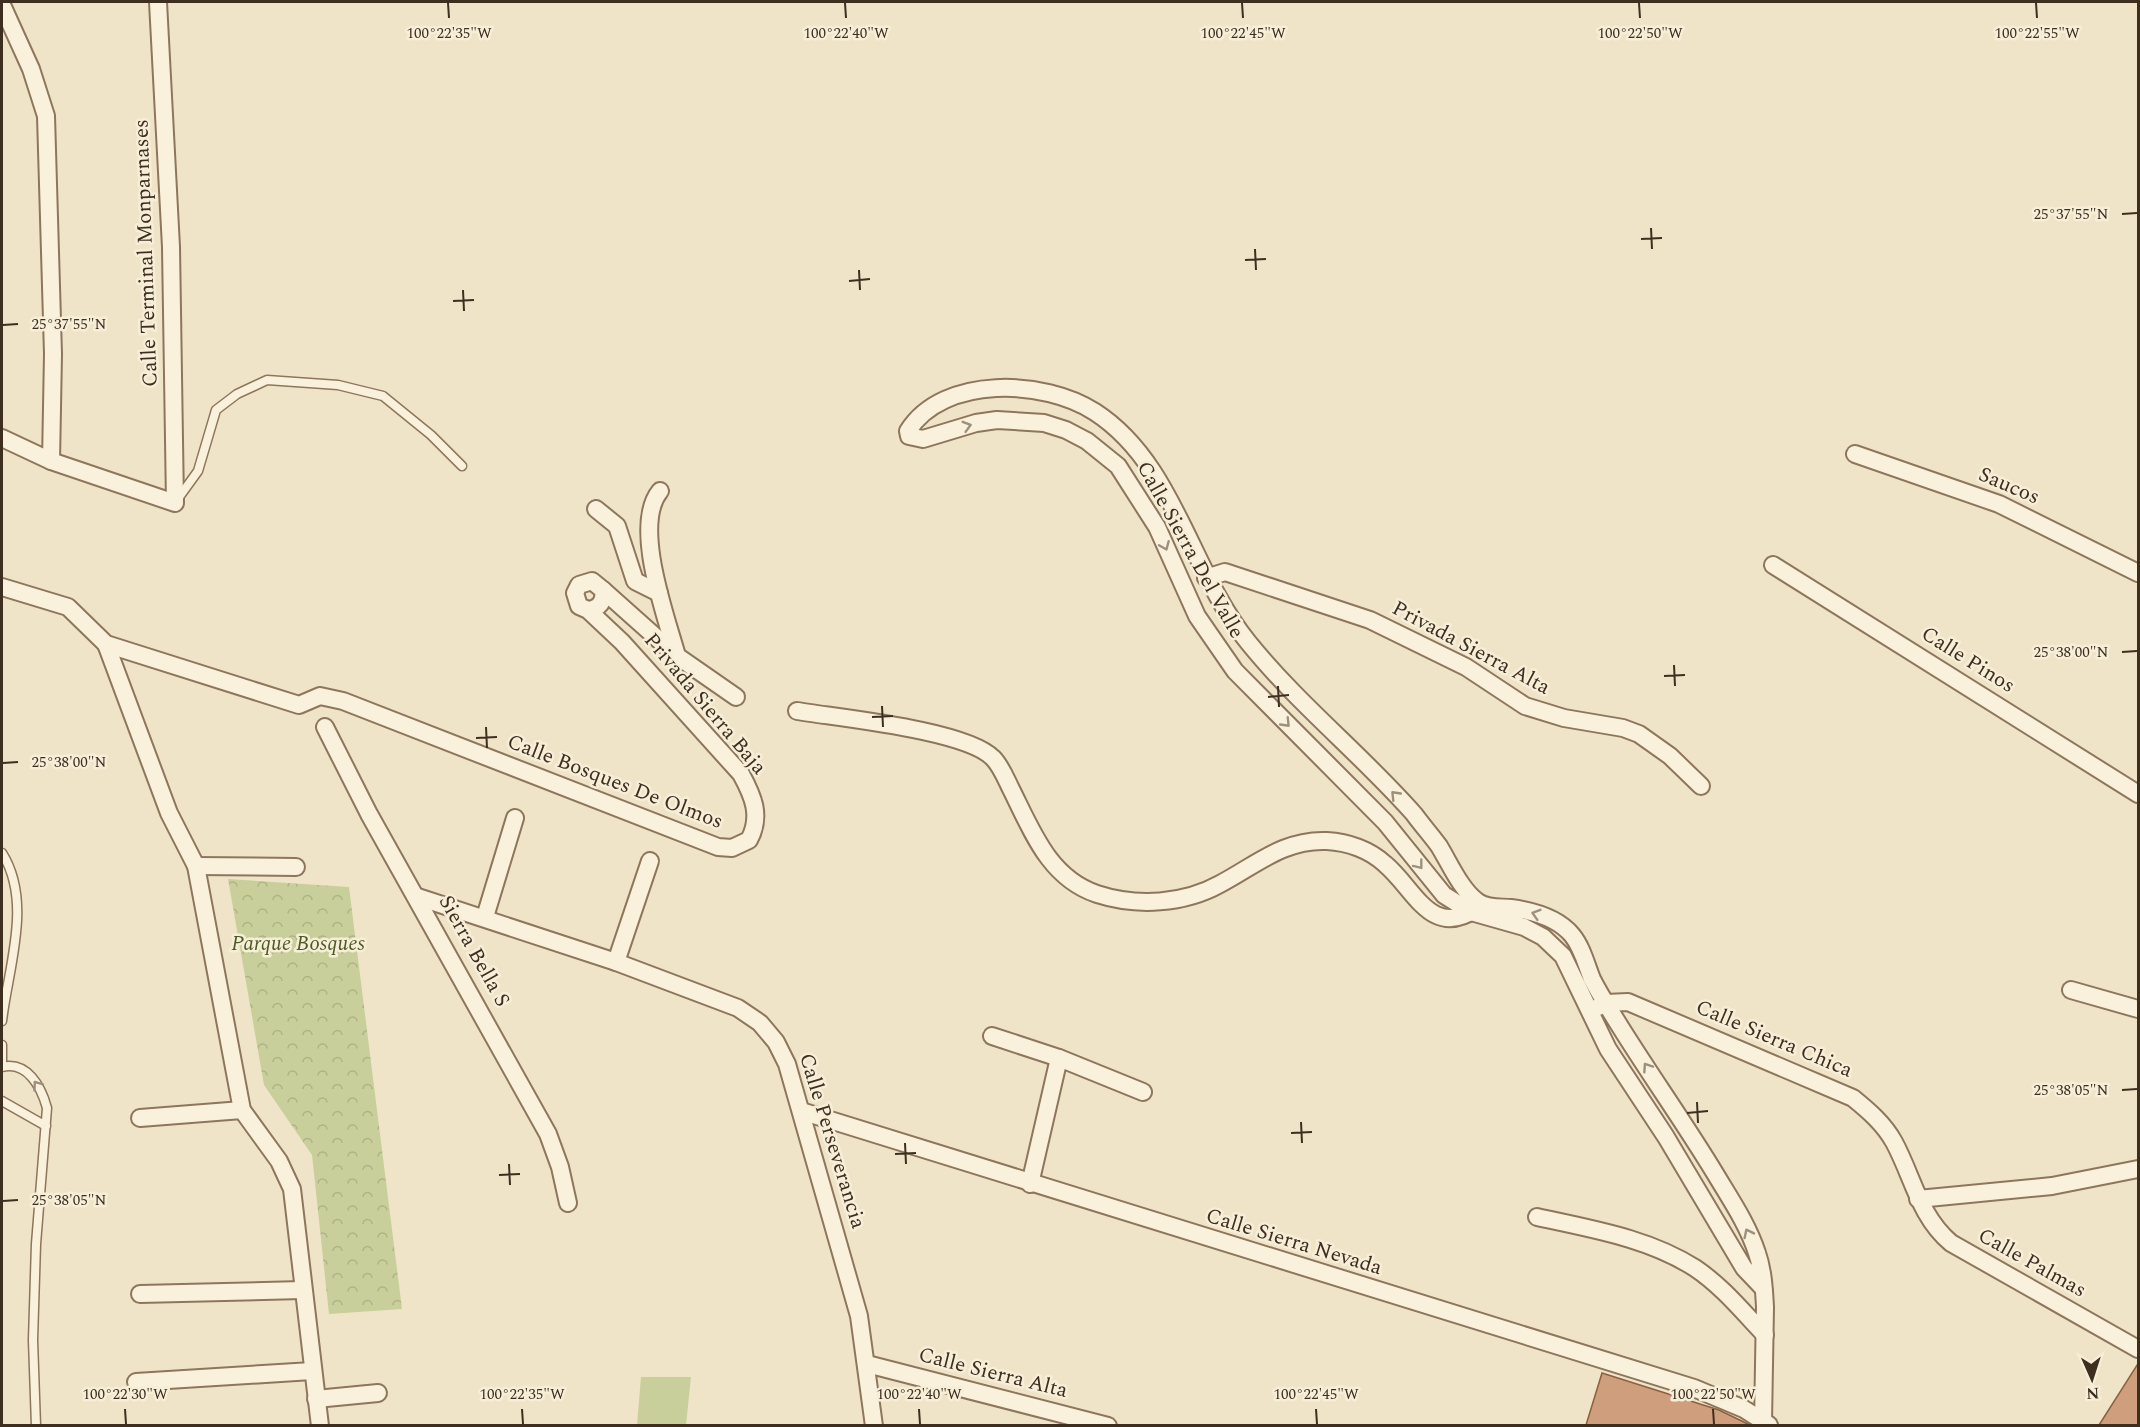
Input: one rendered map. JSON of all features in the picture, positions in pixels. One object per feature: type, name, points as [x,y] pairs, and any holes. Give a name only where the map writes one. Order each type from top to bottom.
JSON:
[{"type":"street","name":"Calle Terminal Monparnases","points":[[158,2],[171,247],[175,503]]},
{"type":"street","points":[[2,5],[31,69],[46,116],[53,354],[51,461]]},
{"type":"street","name":"Calle Sierra Del Valle","points":[[1477,908],[1437,843],[1408,808],[1248,643],[1206,578],[1151,470],[1113,424],[1091,409],[1036,390],[974,391],[940,402],[917,417],[908,431],[911,437],[923,439],[976,423],[1024,420],[1066,430],[1104,452],[1133,486],[1157,527],[1197,616],[1235,671],[1385,822],[1444,895],[1524,927],[1543,937],[1563,956],[1614,1059],[1666,1137],[1744,1268],[1764,1289]]},
{"type":"street","points":[[2,438],[51,461],[175,503]]},
{"type":"street","name":"Saucos","points":[[1855,454],[1999,504],[2139,573]]},
{"type":"street","points":[[660,491],[651,501],[648,531],[659,593],[677,656]]},
{"type":"street","points":[[596,509],[617,526],[635,580],[659,593]]},
{"type":"street","name":"Calle Pinos","points":[[1773,565],[2139,794]]},
{"type":"street","name":"Privada Sierra Alta","points":[[1206,578],[1225,572],[1370,620],[1466,667],[1525,706],[1563,718],[1623,728],[1639,734],[1662,749],[1701,786]]},
{"type":"street","name":"Privada Sierra Baja","points":[[736,697],[677,656],[592,582],[579,585],[575,598],[579,606],[588,610],[622,642],[741,774],[756,808],[757,820],[749,840]]},
{"type":"street","name":"Calle Bosques De Olmos","points":[[2,587],[68,607],[106,644],[299,705],[320,696],[343,701],[718,847],[732,848],[749,840]]},
{"type":"street","points":[[588,610],[597,607],[603,600],[603,590]]},
{"type":"street","points":[[106,644],[169,813],[196,866],[242,1110],[279,1161],[292,1189],[302,1290],[320,1425]]},
{"type":"street","points":[[796,711],[946,736],[980,749],[993,758],[1040,846],[1053,865],[1074,883],[1097,894],[1152,902],[1192,897],[1220,884],[1275,851],[1291,845],[1324,841],[1338,842],[1371,853],[1385,863],[1432,914],[1455,919],[1477,908]]},
{"type":"street","name":"Sierra Bella S","points":[[325,727],[369,814],[418,897],[548,1134],[560,1167],[568,1203]]},
{"type":"street","points":[[485,917],[515,818]]},
{"type":"street","points":[[616,962],[650,861]]},
{"type":"street","points":[[196,866],[296,867]]},
{"type":"street","name":"Calle Perseverancia","points":[[418,897],[485,917],[616,962],[738,1008],[760,1023],[776,1042],[787,1064],[848,1272],[859,1316],[874,1425]]},
{"type":"street","name":"Calle Sierra Del Valle","points":[[1477,908],[1530,912],[1561,925],[1579,945],[1606,1003],[1678,1113],[1737,1210],[1757,1252],[1764,1289],[1767,1424]]},
{"type":"street","points":[[2071,990],[2139,1009]]},
{"type":"street","name":"Calle Sierra Chica","points":[[1606,1003],[1628,1002],[1853,1098],[1883,1125],[1900,1155],[1918,1199]]},
{"type":"street","points":[[1589,1012],[1606,1003]]},
{"type":"street","points":[[992,1036],[1059,1058],[1143,1092]]},
{"type":"street","points":[[1030,1184],[1059,1058]]},
{"type":"street","points":[[140,1118],[242,1110]]},
{"type":"street","name":"Calle Sierra Nevada","points":[[801,1111],[1030,1184],[1650,1374],[1722,1399],[1767,1424]]},
{"type":"street","points":[[1918,1199],[2052,1186],[2139,1169]]},
{"type":"street","name":"Calle Palmas","points":[[1918,1199],[1934,1226],[1951,1243],[2139,1349]]},
{"type":"street","points":[[1537,1218],[1643,1243],[1674,1256],[1722,1290],[1765,1335]]},
{"type":"street","points":[[140,1294],[302,1290]]},
{"type":"street","name":"Calle Sierra Alta","points":[[867,1364],[1108,1425]]},
{"type":"street","points":[[136,1382],[312,1371]]},
{"type":"street","points":[[316,1399],[378,1393]]},
{"type":"lane","points":[[175,503],[198,471],[216,410],[237,394],[267,380],[338,386],[383,396],[431,435],[462,466]]},
{"type":"lane","points":[[2,854],[15,884],[17,906],[2,1021]]},
{"type":"lane","points":[[2,1045],[2,1067],[20,1067],[28,1073],[43,1093],[47,1108],[34,1298],[36,1425]]},
{"type":"lane","points":[[2,1101],[46,1126]]},
{"type":"green space","name":"Parque Bosques","points":[[228,879],[349,887],[402,1309],[329,1314],[312,1155],[264,1085]]},
{"type":"green space","points":[[641,1377],[691,1377],[686,1425],[637,1425]]},
{"type":"building","points":[[2139,1362],[2139,1425],[2099,1425]]},
{"type":"building","points":[[1602,1373],[1719,1410],[1750,1425],[1586,1425]]}]
